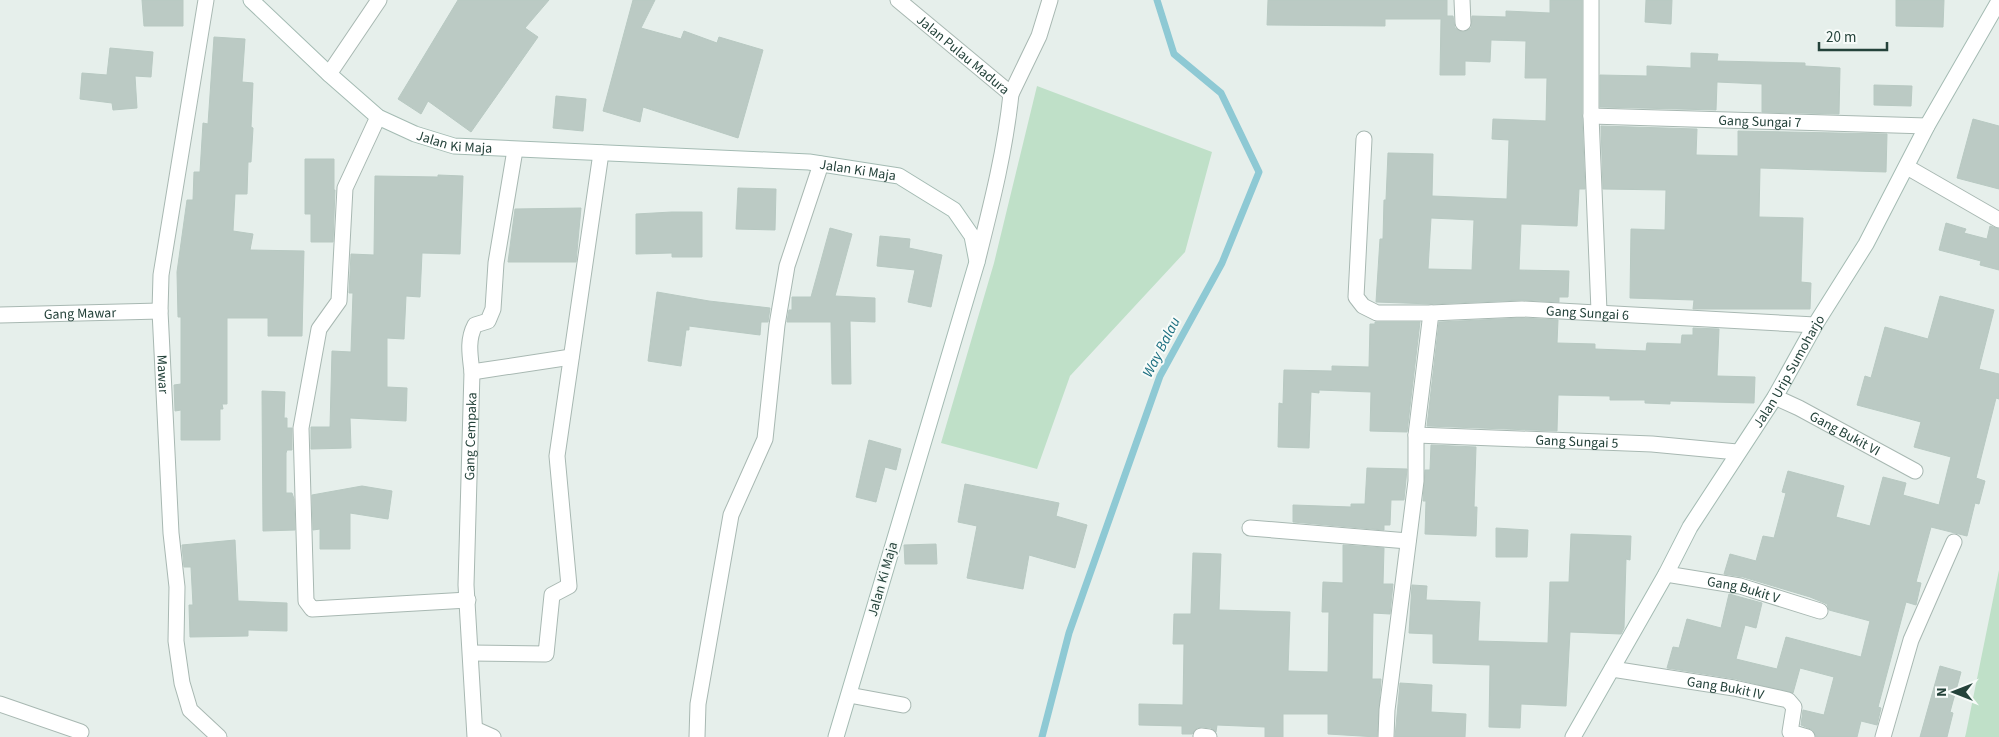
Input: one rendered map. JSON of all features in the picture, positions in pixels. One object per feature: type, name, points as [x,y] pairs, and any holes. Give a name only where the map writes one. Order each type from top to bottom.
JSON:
[{"type":"street","name":"Mawar","points":[[206,0],[162,266],[160,311],[171,533],[177,587],[176,641],[182,683],[190,710],[219,737]]},
{"type":"street","name":"Jalan Ki Maja","points":[[251,0],[329,74],[378,117],[415,134],[454,146],[821,164],[899,176],[954,210],[972,236],[976,262],[836,737]]},
{"type":"street","points":[[329,74],[379,0]]},
{"type":"street","name":"Jalan Pulau Madura","points":[[898,0],[1011,94],[1006,141],[999,176],[976,262]]},
{"type":"street","points":[[1011,94],[1039,36],[1050,0]]},
{"type":"street","points":[[1462,0],[1463,23]]},
{"type":"street","points":[[1591,0],[1591,116],[1599,311]]},
{"type":"street","name":"Jalan Urip Sumoharjo","points":[[1573,737],[1666,574],[1690,527],[1737,452],[1775,398],[1815,325],[1866,244],[1927,126],[1999,1]]},
{"type":"street","name":"Gang Sungai 7","points":[[1591,116],[1927,126]]},
{"type":"street","points":[[378,117],[345,188],[339,301],[318,329],[301,428],[306,601],[312,609],[468,600]]},
{"type":"street","name":"Gang Sungai 6","points":[[1364,139],[1356,297],[1363,306],[1376,313],[1431,313],[1522,308],[1815,325]]},
{"type":"street","name":"Gang Cempaka","points":[[475,733],[468,600],[472,372],[470,334],[476,325],[488,321],[494,309],[496,263],[515,150]]},
{"type":"street","points":[[471,653],[546,654],[552,594],[569,586],[557,456],[601,154]]},
{"type":"street","points":[[697,737],[698,704],[731,515],[765,439],[777,325],[787,266],[821,164]]},
{"type":"street","points":[[1907,167],[1999,220]]},
{"type":"street","name":"Gang Mawar","points":[[0,315],[160,311]]},
{"type":"street","points":[[1386,737],[1387,710],[1416,481],[1416,435],[1431,313]]},
{"type":"street","points":[[472,372],[571,357]]},
{"type":"street","name":"Gang Bukit VI","points":[[1775,398],[1799,408],[1915,471]]},
{"type":"street","name":"Gang Sungai 5","points":[[1416,435],[1652,444],[1737,452]]},
{"type":"street","points":[[1250,528],[1408,541]]},
{"type":"street","points":[[1883,737],[1910,640],[1954,542]]},
{"type":"street","name":"Gang Bukit V","points":[[1666,574],[1740,586],[1820,611]]},
{"type":"street","name":"Gang Bukit IV","points":[[1612,669],[1734,688],[1788,700],[1794,707],[1790,732],[1807,737]]},
{"type":"street","points":[[849,695],[903,705]]},
{"type":"street","points":[[0,704],[82,732]]},
{"type":"street","points":[[475,733],[493,737]]},
{"type":"street","points":[[1200,736],[1209,737]]},
{"type":"green space","points":[[1037,86],[1212,152],[1185,252],[1070,376],[1037,469],[941,443],[994,263]]},
{"type":"green space","points":[[1999,570],[1999,737],[1965,737],[1966,733]]},
{"type":"building","points":[[142,0],[183,0],[183,26],[144,26]]},
{"type":"building","points":[[458,0],[549,0],[525,28],[538,37],[471,132],[428,101],[421,114],[398,99]]},
{"type":"building","points":[[633,0],[655,0],[641,28],[681,39],[684,31],[717,43],[719,37],[763,50],[738,138],[643,107],[640,122],[603,111]]},
{"type":"building","points":[[1268,0],[1447,0],[1447,16],[1453,16],[1455,28],[1463,32],[1471,28],[1472,16],[1506,17],[1506,11],[1550,13],[1550,0],[1582,0],[1582,116],[1585,189],[1579,189],[1577,226],[1521,224],[1519,270],[1569,271],[1568,297],[1559,297],[1559,302],[1522,300],[1431,304],[1376,302],[1380,239],[1383,239],[1388,153],[1433,154],[1432,196],[1507,199],[1509,140],[1492,139],[1493,119],[1546,121],[1547,78],[1525,78],[1526,41],[1491,40],[1490,62],[1465,61],[1465,75],[1440,75],[1441,19],[1385,19],[1385,26],[1267,25]],"holes":[[[1431,218],[1474,220],[1472,270],[1428,269]]]},
{"type":"building","points":[[1646,0],[1672,0],[1671,24],[1645,22]]},
{"type":"building","points":[[1896,0],[1944,0],[1943,27],[1896,26]]},
{"type":"building","points":[[214,37],[245,39],[242,82],[253,83],[251,127],[253,128],[251,162],[248,162],[247,194],[235,194],[233,231],[253,234],[250,250],[304,251],[302,336],[268,336],[268,318],[227,318],[227,404],[222,404],[223,409],[220,409],[220,440],[181,440],[181,410],[175,411],[174,385],[181,384],[181,317],[178,317],[177,272],[187,200],[193,200],[194,172],[200,172],[203,123],[208,124]]},
{"type":"building","points":[[110,48],[153,52],[151,77],[135,76],[137,108],[113,110],[112,103],[80,99],[82,73],[107,75]]},
{"type":"building","points":[[1691,53],[1718,54],[1717,61],[1805,63],[1805,66],[1840,68],[1839,114],[1762,112],[1762,84],[1717,82],[1716,110],[1600,107],[1600,75],[1647,76],[1647,66],[1691,68]]},
{"type":"building","points":[[1874,85],[1912,86],[1911,106],[1874,105]]},
{"type":"building","points":[[556,96],[586,99],[583,131],[553,128]]},
{"type":"building","points":[[1973,119],[1999,126],[1999,189],[1957,178]]},
{"type":"building","points":[[1601,126],[1697,129],[1696,155],[1738,156],[1738,131],[1887,134],[1886,172],[1760,168],[1759,217],[1803,218],[1801,282],[1811,283],[1810,309],[1693,309],[1694,300],[1630,298],[1631,229],[1665,230],[1666,190],[1603,189]]},
{"type":"building","points":[[305,159],[334,159],[333,242],[311,242],[311,214],[305,214]]},
{"type":"building","points":[[438,175],[463,176],[460,254],[422,253],[420,297],[406,296],[404,339],[387,338],[387,387],[407,388],[406,421],[350,418],[351,448],[311,449],[311,427],[330,427],[332,351],[351,352],[353,293],[349,293],[351,254],[374,255],[375,176],[438,177]]},
{"type":"building","points":[[738,188],[776,189],[775,230],[736,229]]},
{"type":"building","points":[[581,208],[576,262],[508,262],[515,209]]},
{"type":"building","points":[[702,212],[702,257],[672,257],[672,253],[636,254],[636,214]]},
{"type":"building","points":[[1946,223],[1966,229],[1964,233],[1987,239],[1990,226],[1999,229],[1999,270],[1980,265],[1981,261],[1939,250]]},
{"type":"building","points":[[830,228],[852,234],[835,296],[875,298],[875,322],[850,321],[851,384],[832,384],[831,322],[787,322],[789,310],[792,310],[792,297],[811,297]]},
{"type":"building","points":[[880,236],[910,239],[909,248],[942,255],[931,307],[908,302],[915,270],[877,266]]},
{"type":"building","points":[[657,292],[709,301],[770,308],[768,322],[761,322],[760,335],[689,326],[689,330],[686,330],[681,366],[648,361]]},
{"type":"building","points":[[1940,296],[1994,310],[1979,369],[1999,374],[1999,399],[1996,398],[1976,478],[1985,481],[1979,504],[1975,503],[1967,536],[1931,527],[1916,582],[1921,583],[1916,605],[1906,602],[1878,707],[1881,708],[1877,725],[1861,721],[1857,737],[1816,737],[1813,730],[1801,725],[1803,710],[1824,715],[1834,677],[1800,668],[1793,693],[1736,679],[1667,668],[1673,647],[1679,648],[1687,619],[1721,628],[1729,594],[1762,603],[1756,628],[1745,625],[1736,659],[1777,669],[1786,637],[1861,657],[1870,621],[1829,610],[1827,604],[1810,597],[1743,577],[1724,574],[1730,554],[1756,561],[1763,536],[1774,538],[1786,493],[1782,492],[1788,471],[1844,486],[1836,517],[1870,526],[1883,477],[1906,483],[1903,495],[1939,505],[1951,457],[1914,447],[1921,422],[1857,405],[1865,376],[1871,378],[1885,327],[1928,339]]},
{"type":"building","points":[[1522,318],[1558,320],[1557,343],[1595,344],[1595,349],[1646,351],[1647,343],[1681,344],[1682,335],[1693,335],[1693,328],[1719,329],[1717,376],[1755,377],[1754,403],[1670,401],[1670,404],[1645,403],[1645,400],[1610,400],[1610,396],[1558,395],[1557,431],[1427,426],[1439,322]]},
{"type":"building","points":[[1375,322],[1420,322],[1407,432],[1370,431],[1371,392],[1319,390],[1319,393],[1311,392],[1309,448],[1278,447],[1279,403],[1283,404],[1284,370],[1332,371],[1332,366],[1369,367],[1370,324],[1375,324]]},
{"type":"building","points":[[262,391],[285,392],[284,418],[287,418],[287,428],[292,428],[292,450],[287,450],[286,453],[286,493],[292,493],[294,499],[295,530],[263,531]]},
{"type":"building","points":[[869,440],[901,449],[896,470],[885,467],[876,502],[856,497]]},
{"type":"building","points":[[1431,445],[1476,447],[1474,507],[1477,507],[1476,536],[1425,534],[1426,501],[1423,501],[1425,470],[1430,470]]},
{"type":"building","points":[[1367,468],[1407,469],[1404,500],[1391,500],[1390,525],[1384,525],[1384,530],[1293,522],[1293,505],[1351,507],[1351,504],[1365,504]]},
{"type":"building","points":[[965,484],[1059,503],[1056,516],[1087,525],[1075,568],[1029,555],[1023,589],[967,578],[977,526],[958,522]]},
{"type":"building","points":[[362,486],[392,491],[388,519],[350,513],[350,549],[320,549],[320,529],[313,530],[312,495]]},
{"type":"building","points":[[1496,528],[1528,530],[1527,557],[1496,557]]},
{"type":"building","points":[[1571,534],[1631,536],[1630,560],[1626,559],[1624,628],[1621,634],[1570,632],[1566,706],[1521,704],[1520,728],[1489,727],[1490,665],[1433,663],[1433,634],[1409,633],[1412,585],[1427,586],[1426,600],[1480,602],[1478,641],[1548,643],[1550,582],[1569,582]]},
{"type":"building","points":[[235,540],[238,601],[287,603],[287,631],[248,630],[248,636],[190,637],[189,605],[193,605],[191,567],[184,567],[182,545]]},
{"type":"building","points":[[936,544],[937,564],[905,564],[904,545]]},
{"type":"building","points":[[1343,545],[1384,548],[1383,584],[1393,584],[1390,614],[1373,613],[1372,679],[1381,679],[1377,737],[1328,734],[1328,714],[1283,714],[1283,737],[1265,737],[1265,727],[1217,725],[1216,732],[1211,728],[1202,727],[1197,728],[1192,734],[1182,734],[1182,726],[1139,725],[1139,704],[1183,705],[1184,644],[1173,644],[1174,614],[1191,614],[1193,553],[1221,554],[1219,610],[1290,612],[1288,671],[1328,672],[1329,612],[1322,612],[1323,582],[1343,583]]},
{"type":"building","points":[[1940,666],[1961,672],[1950,712],[1953,713],[1947,737],[1920,737]]},
{"type":"building","points":[[1400,683],[1432,685],[1431,712],[1466,714],[1465,737],[1395,737]]},
{"type":"waterway","name":"Way Balau","points":[[1042,737],[1069,633],[1160,376],[1222,263],[1259,172],[1221,93],[1174,54],[1157,0]]}]
